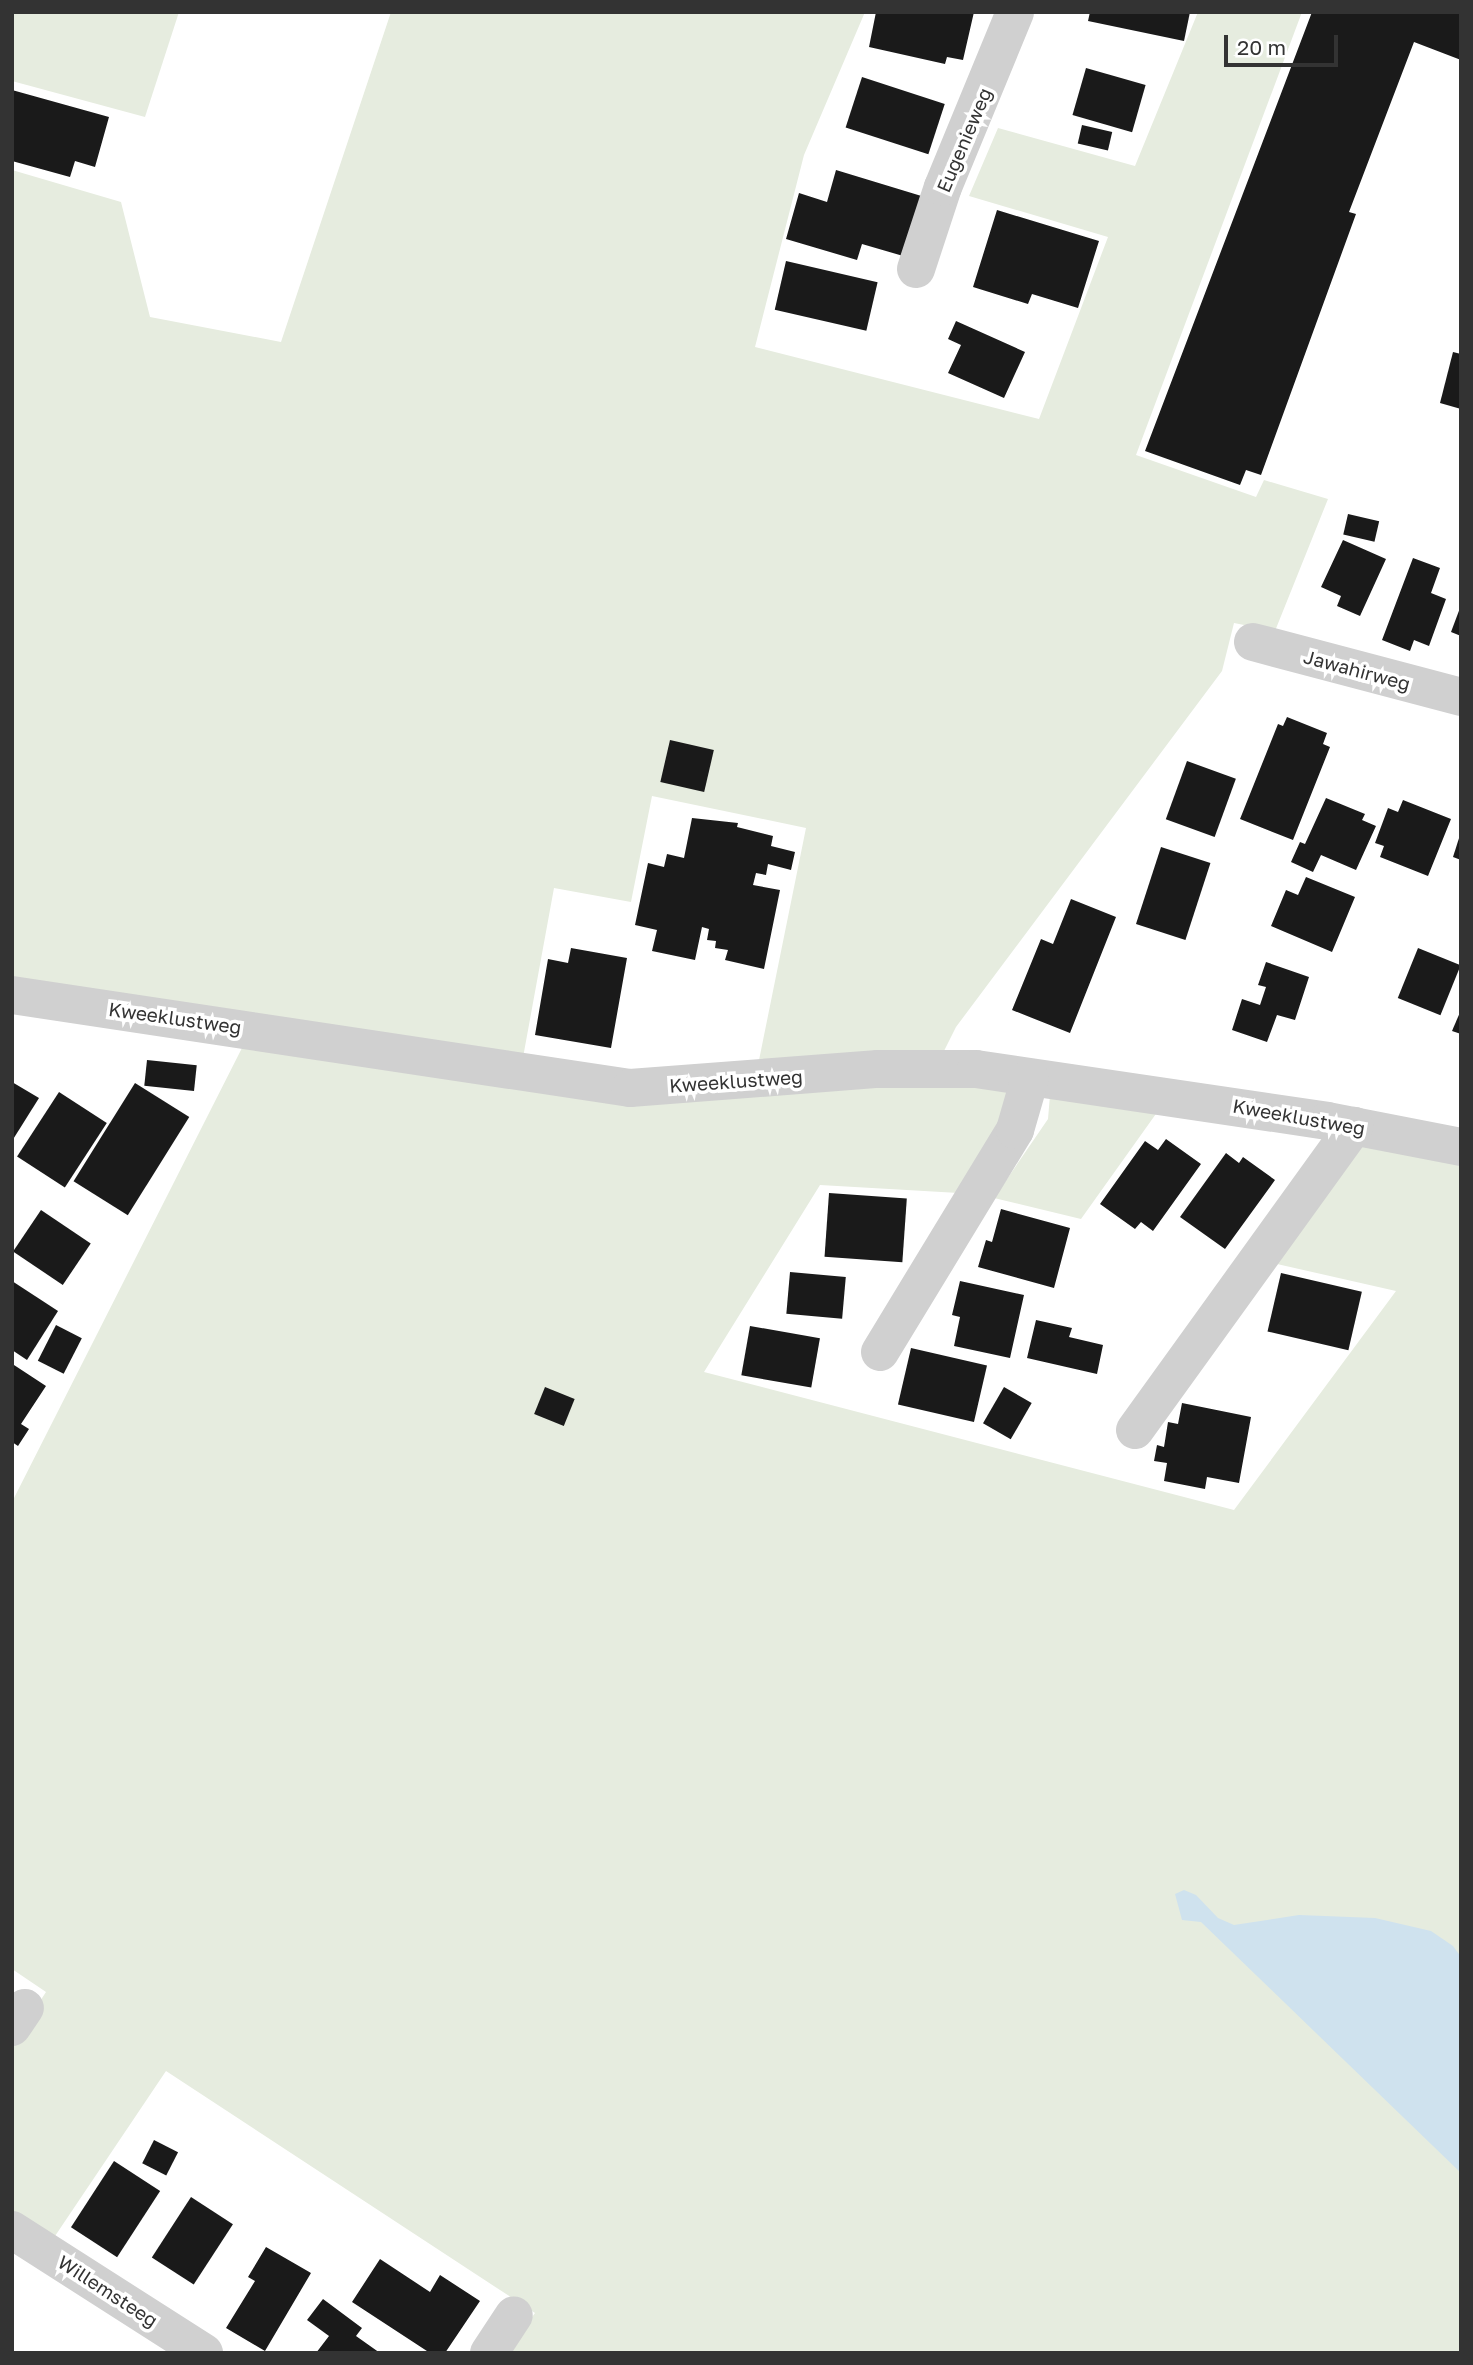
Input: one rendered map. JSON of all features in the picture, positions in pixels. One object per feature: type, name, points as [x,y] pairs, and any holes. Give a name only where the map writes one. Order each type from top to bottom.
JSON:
[{"type":"street","name":"Eugenieweg","points":[[916,269],[943,187],[999,60],[1015,12]]},
{"type":"street","name":"Jawahirweg","points":[[1253,642],[1461,697]]},
{"type":"street","name":"Kweeklustweg","points":[[12,995],[630,1088],[878,1069],[976,1069],[1106,1086],[1354,1126],[1461,1147]]},
{"type":"street","points":[[880,1352],[1015,1130],[1030,1078]]},
{"type":"street","points":[[1135,1430],[1354,1126]]},
{"type":"street","name":"Willemsteeg","points":[[12,2230],[204,2353]]},
{"type":"street","points":[[489,2353],[514,2315]]},
{"type":"shaded area","points":[[12,12],[179,12],[145,117],[12,81]]},
{"type":"shaded area","points":[[391,12],[865,12],[804,155],[755,347],[1039,419],[1108,237],[969,196],[998,128],[1135,166],[1198,12],[1302,12],[1136,455],[1256,497],[1264,480],[1328,499],[1275,631],[1234,623],[1222,671],[956,1027],[940,1059],[757,1070],[806,828],[652,796],[631,902],[554,888],[522,1063],[12,985],[12,170],[121,202],[150,317],[281,342]]},
{"type":"shaded area","points":[[244,1044],[617,1098],[876,1082],[1023,1087],[976,1194],[820,1185],[704,1372],[1234,1510],[1396,1291],[1277,1264],[1363,1138],[1461,1157],[1461,2353],[506,2353],[535,2313],[166,2071],[49,2245],[12,2221],[12,2044],[46,1992],[12,1969],[12,1502]]},
{"type":"shaded area","points":[[1050,1095],[1163,1104],[1081,1219],[994,1198],[1048,1119]]},
{"type":"water","points":[[1184,1890],[1196,1895],[1218,1918],[1234,1925],[1299,1915],[1375,1918],[1431,1931],[1453,1946],[1461,1957],[1461,2173],[1201,1922],[1182,1920],[1175,1894]]},
{"type":"building","points":[[876,12],[974,12],[963,60],[947,57],[945,64],[869,47]]},
{"type":"building","points":[[1090,12],[1190,12],[1184,41],[1088,21]]},
{"type":"building","points":[[1312,12],[1461,12],[1461,60],[1414,42],[1349,212],[1356,214],[1261,475],[1246,470],[1240,485],[1145,451]]},
{"type":"building","points":[[1086,68],[1146,85],[1132,132],[1072,115]]},
{"type":"building","points":[[862,77],[945,104],[928,154],[846,127]]},
{"type":"building","points":[[12,90],[109,117],[95,167],[75,161],[70,177],[12,161]]},
{"type":"building","points":[[1082,125],[1112,132],[1108,150],[1078,144]]},
{"type":"building","points":[[836,170],[928,198],[910,258],[862,244],[857,260],[786,239],[799,193],[827,202]]},
{"type":"building","points":[[997,210],[1099,241],[1078,308],[1032,294],[1028,304],[973,287]]},
{"type":"building","points":[[786,261],[878,282],[866,331],[775,310]]},
{"type":"building","points":[[956,321],[1025,352],[1004,398],[948,373],[961,345],[948,339]]},
{"type":"building","points":[[1453,352],[1461,354],[1461,409],[1440,403]]},
{"type":"building","points":[[1348,514],[1379,521],[1374,542],[1343,534]]},
{"type":"building","points":[[1343,540],[1386,559],[1360,616],[1337,606],[1341,596],[1321,587]]},
{"type":"building","points":[[1413,558],[1440,568],[1431,593],[1446,599],[1429,646],[1414,640],[1410,651],[1382,640]]},
{"type":"building","points":[[1461,608],[1461,636],[1451,632]]},
{"type":"building","points":[[1287,717],[1327,733],[1323,744],[1330,747],[1293,840],[1240,819],[1278,724],[1283,726]]},
{"type":"building","points":[[670,740],[714,750],[704,792],[660,782]]},
{"type":"building","points":[[1187,761],[1236,779],[1215,837],[1166,819]]},
{"type":"building","points":[[1326,798],[1365,814],[1362,820],[1376,826],[1356,870],[1321,855],[1313,872],[1291,862],[1300,842],[1305,844]]},
{"type":"building","points":[[1403,800],[1451,819],[1428,876],[1380,857],[1384,846],[1375,843],[1388,808],[1398,812]]},
{"type":"building","points":[[692,818],[738,823],[737,827],[773,836],[771,846],[795,852],[791,870],[768,864],[766,875],[756,873],[753,885],[780,890],[764,969],[725,960],[728,950],[715,948],[716,941],[707,940],[709,929],[702,927],[695,960],[652,951],[657,930],[635,925],[648,863],[664,867],[667,854],[684,858]]},
{"type":"building","points":[[1461,836],[1461,860],[1453,857]]},
{"type":"building","points":[[1161,847],[1210,863],[1185,940],[1136,924]]},
{"type":"building","points":[[1306,877],[1355,897],[1332,952],[1271,926],[1286,890],[1298,895]]},
{"type":"building","points":[[1071,899],[1116,917],[1070,1033],[1012,1010],[1041,939],[1053,944]]},
{"type":"building","points":[[571,948],[627,958],[611,1048],[535,1035],[548,959],[568,963]]},
{"type":"building","points":[[1418,948],[1461,965],[1440,1015],[1398,998]]},
{"type":"building","points":[[1266,962],[1309,977],[1295,1020],[1277,1015],[1267,1042],[1232,1030],[1242,999],[1260,1005],[1266,987],[1258,985]]},
{"type":"building","points":[[1461,1010],[1461,1034],[1452,1031]]},
{"type":"building","points":[[147,1060],[197,1065],[194,1091],[144,1086]]},
{"type":"building","points":[[12,1082],[39,1098],[12,1141]]},
{"type":"building","points":[[135,1083],[189,1117],[128,1215],[74,1181]]},
{"type":"building","points":[[59,1092],[107,1123],[65,1188],[17,1157]]},
{"type":"building","points":[[1166,1139],[1201,1164],[1153,1231],[1141,1222],[1135,1229],[1100,1204],[1145,1141],[1158,1150]]},
{"type":"building","points":[[1226,1153],[1239,1163],[1243,1157],[1275,1180],[1225,1249],[1180,1217]]},
{"type":"building","points":[[829,1193],[907,1198],[902,1262],[825,1257]]},
{"type":"building","points":[[1001,1209],[1070,1228],[1054,1288],[978,1267],[986,1240],[992,1242]]},
{"type":"building","points":[[41,1210],[91,1244],[63,1285],[13,1251]]},
{"type":"building","points":[[790,1272],[846,1277],[842,1319],[786,1314]]},
{"type":"building","points":[[1281,1273],[1362,1292],[1348,1350],[1268,1331]]},
{"type":"building","points":[[12,1281],[58,1311],[27,1360],[12,1350]]},
{"type":"building","points":[[960,1281],[1024,1295],[1010,1358],[954,1346],[960,1317],[952,1315]]},
{"type":"building","points":[[1036,1320],[1072,1328],[1069,1337],[1103,1345],[1097,1374],[1027,1358]]},
{"type":"building","points":[[56,1325],[82,1338],[64,1374],[38,1361]]},
{"type":"building","points":[[750,1326],[820,1338],[811,1388],[741,1375]]},
{"type":"building","points":[[911,1348],[987,1366],[974,1422],[898,1405]]},
{"type":"building","points":[[14,1365],[46,1386],[21,1424],[29,1429],[18,1446],[12,1442]]},
{"type":"building","points":[[545,1387],[575,1399],[564,1426],[534,1414]]},
{"type":"building","points":[[1004,1387],[1032,1403],[1011,1439],[983,1423]]},
{"type":"building","points":[[1182,1403],[1251,1417],[1239,1483],[1207,1477],[1205,1489],[1164,1481],[1167,1463],[1154,1461],[1157,1445],[1164,1447],[1168,1422],[1178,1424]]},
{"type":"building","points":[[154,2140],[178,2152],[166,2175],[142,2163]]},
{"type":"building","points":[[114,2161],[160,2191],[117,2257],[71,2227]]},
{"type":"building","points":[[191,2197],[233,2224],[194,2285],[152,2257]]},
{"type":"building","points":[[266,2247],[311,2273],[265,2351],[226,2328],[255,2281],[248,2277]]},
{"type":"building","points":[[380,2259],[430,2292],[440,2275],[480,2301],[445,2353],[430,2353],[352,2302]]},
{"type":"building","points":[[323,2299],[362,2328],[356,2336],[380,2353],[316,2353],[329,2336],[307,2320]]}]
